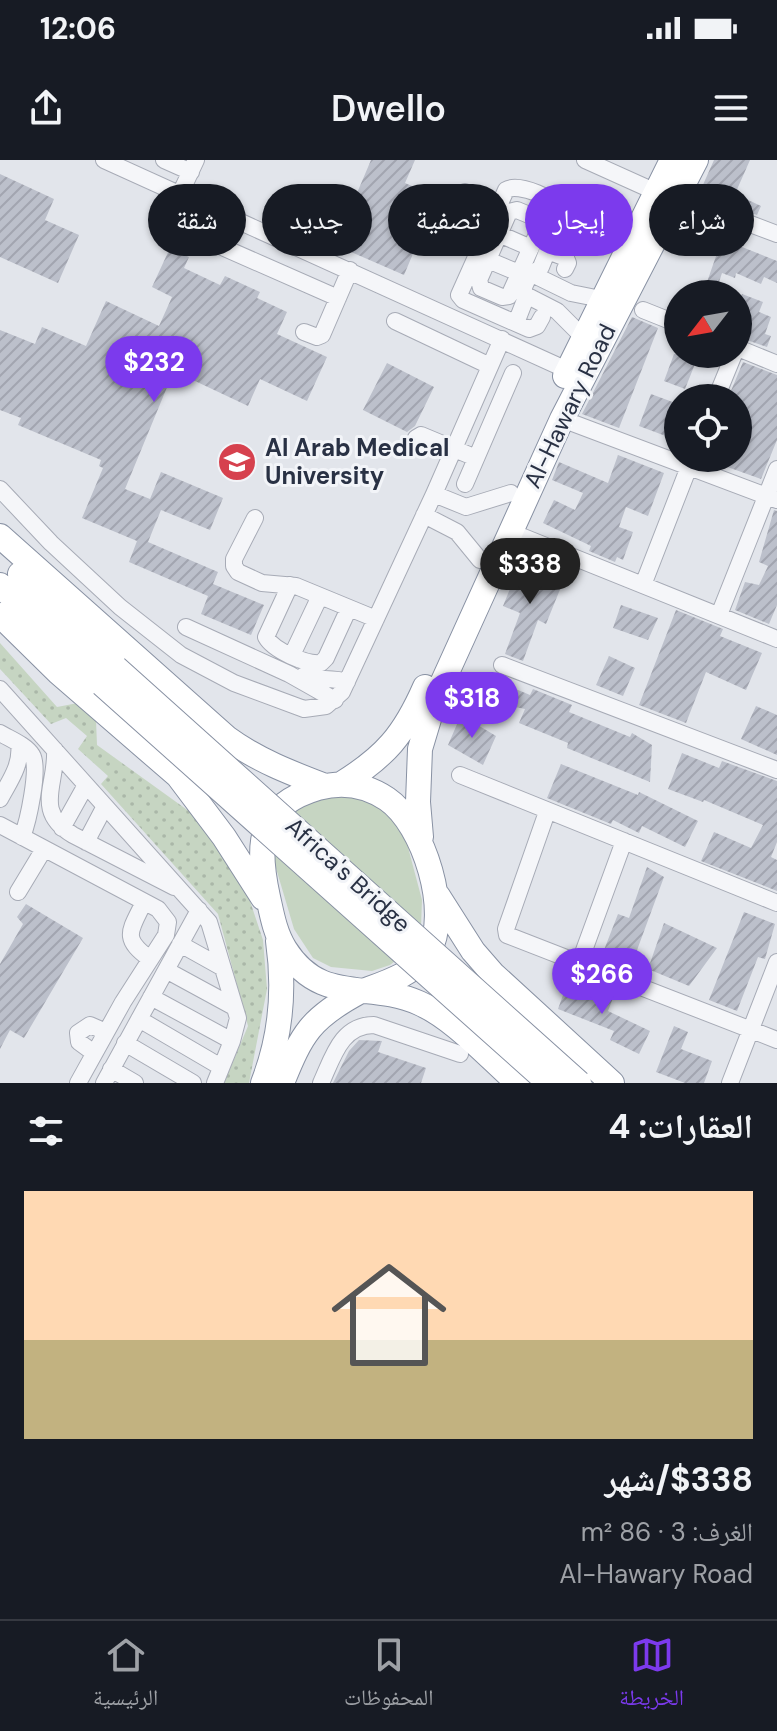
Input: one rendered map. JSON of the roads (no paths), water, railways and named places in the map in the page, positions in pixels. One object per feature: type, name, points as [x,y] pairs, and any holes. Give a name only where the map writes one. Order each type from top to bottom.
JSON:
[{"type":"highway","name":"Al-Hawary Road","points":[[660,184],[672,160]]},
{"type":"highway","name":"Al-Hawary Road","points":[[421,843],[420,749],[435,699],[562,419],[696,160]]},
{"type":"highway","name":"Al-Hawary Road","points":[[333,785],[383,755],[406,726],[567,370],[649,206]]},
{"type":"highway","points":[[0,536],[236,745],[272,765],[333,785],[360,786],[395,805],[421,843],[434,889],[437,923],[428,953],[410,970],[391,981],[363,991],[320,1015],[294,1051],[282,1083]]},
{"type":"highway","points":[[0,554],[109,676]]},
{"type":"highway","points":[[0,585],[109,676]]},
{"type":"highway","points":[[0,615],[59,673],[178,776],[224,837],[271,910]]},
{"type":"highway","name":"Africa's Bridge","points":[[109,676],[549,1083]]},
{"type":"highway","name":"Africa's Bridge","points":[[109,676],[579,1083]]},
{"type":"highway","points":[[263,1083],[280,1016],[281,963],[261,856],[263,837],[268,821],[282,804],[301,793],[333,785]]},
{"type":"highway","points":[[434,889],[473,951],[493,974],[612,1083]]},
{"type":"highway","points":[[277,934],[297,965],[312,978],[329,986],[420,1003],[447,1021],[518,1083]]},
{"type":"street","points":[[104,160],[128,165],[162,184]]},
{"type":"street","points":[[164,160],[194,166]]},
{"type":"street","points":[[585,160],[649,189]]},
{"type":"street","points":[[246,224],[567,370]]},
{"type":"street","points":[[754,225],[777,234]]},
{"type":"street","points":[[243,256],[338,298]]},
{"type":"street","points":[[476,256],[459,295],[516,323],[532,328],[537,326],[556,286]]},
{"type":"street","points":[[490,256],[479,280],[481,288],[504,298],[540,269],[546,256]]},
{"type":"street","points":[[516,323],[525,300],[522,282],[529,256]]},
{"type":"street","points":[[561,256],[566,258],[565,269]]},
{"type":"street","points":[[488,260],[522,282],[545,311],[566,319],[583,337]]},
{"type":"street","points":[[304,332],[317,337],[322,335],[350,270]]},
{"type":"street","points":[[522,282],[556,286],[581,296],[601,299]]},
{"type":"street","points":[[643,310],[664,318]]},
{"type":"street","points":[[395,321],[490,366]]},
{"type":"street","points":[[0,489],[51,543],[120,607],[181,655],[234,683],[304,709],[315,709],[335,700],[347,682],[502,339]]},
{"type":"street","points":[[752,354],[777,364]]},
{"type":"street","points":[[465,484],[513,373]]},
{"type":"street","points":[[562,419],[664,453]]},
{"type":"street","points":[[412,447],[421,435],[476,458]]},
{"type":"street","points":[[719,615],[772,498],[777,469]]},
{"type":"street","points":[[643,585],[687,472]]},
{"type":"street","points":[[714,472],[772,498]]},
{"type":"street","points":[[434,494],[460,506],[474,506],[511,493]]},
{"type":"street","points":[[451,527],[453,513],[460,506]]},
{"type":"street","points":[[424,515],[451,527],[464,538],[480,560]]},
{"type":"street","points":[[255,518],[234,559],[235,569],[262,583],[290,585],[376,619]]},
{"type":"street","points":[[511,532],[777,639]]},
{"type":"street","points":[[290,585],[266,637],[273,645],[313,664],[324,661],[349,608]]},
{"type":"street","points":[[292,655],[320,596]]},
{"type":"street","points":[[186,627],[289,674],[335,700]]},
{"type":"street","points":[[502,665],[777,770]]},
{"type":"street","points":[[289,674],[347,682]]},
{"type":"street","points":[[0,689],[209,922],[238,1025],[218,1075],[139,1019]]},
{"type":"street","points":[[0,733],[30,752],[36,765],[22,837]]},
{"type":"street","points":[[2,795],[19,759],[19,744]]},
{"type":"street","points":[[55,750],[50,808],[62,828],[183,891]]},
{"type":"street","points":[[460,775],[777,903]]},
{"type":"street","points":[[62,828],[86,785]]},
{"type":"street","points":[[2,795],[18,791],[30,800]]},
{"type":"street","points":[[86,842],[105,806]]},
{"type":"street","points":[[547,812],[506,929],[507,935],[777,1040]]},
{"type":"street","points":[[0,825],[162,912],[169,927],[78,1083]]},
{"type":"street","points":[[110,854],[125,828]]},
{"type":"street","points":[[579,964],[624,841]]},
{"type":"street","points":[[18,892],[44,849]]},
{"type":"street","points":[[136,868],[146,850]]},
{"type":"street","points":[[144,902],[131,928],[130,937],[133,946],[150,959]]},
{"type":"street","points":[[135,1083],[107,1076],[199,910]]},
{"type":"street","points":[[180,944],[223,968]]},
{"type":"street","points":[[730,1083],[777,962]]},
{"type":"street","points":[[166,970],[234,1007]]},
{"type":"street","points":[[151,997],[232,1041]]},
{"type":"street","points":[[94,1053],[79,1042],[78,1033],[90,1025],[106,1032]]},
{"type":"street","points":[[321,1083],[343,1038],[365,1025],[374,1025],[460,1054]]},
{"type":"street","points":[[125,1043],[193,1083]]},
{"type":"place","name":"Al Arab Medical University","points":[[237,462]]}]
